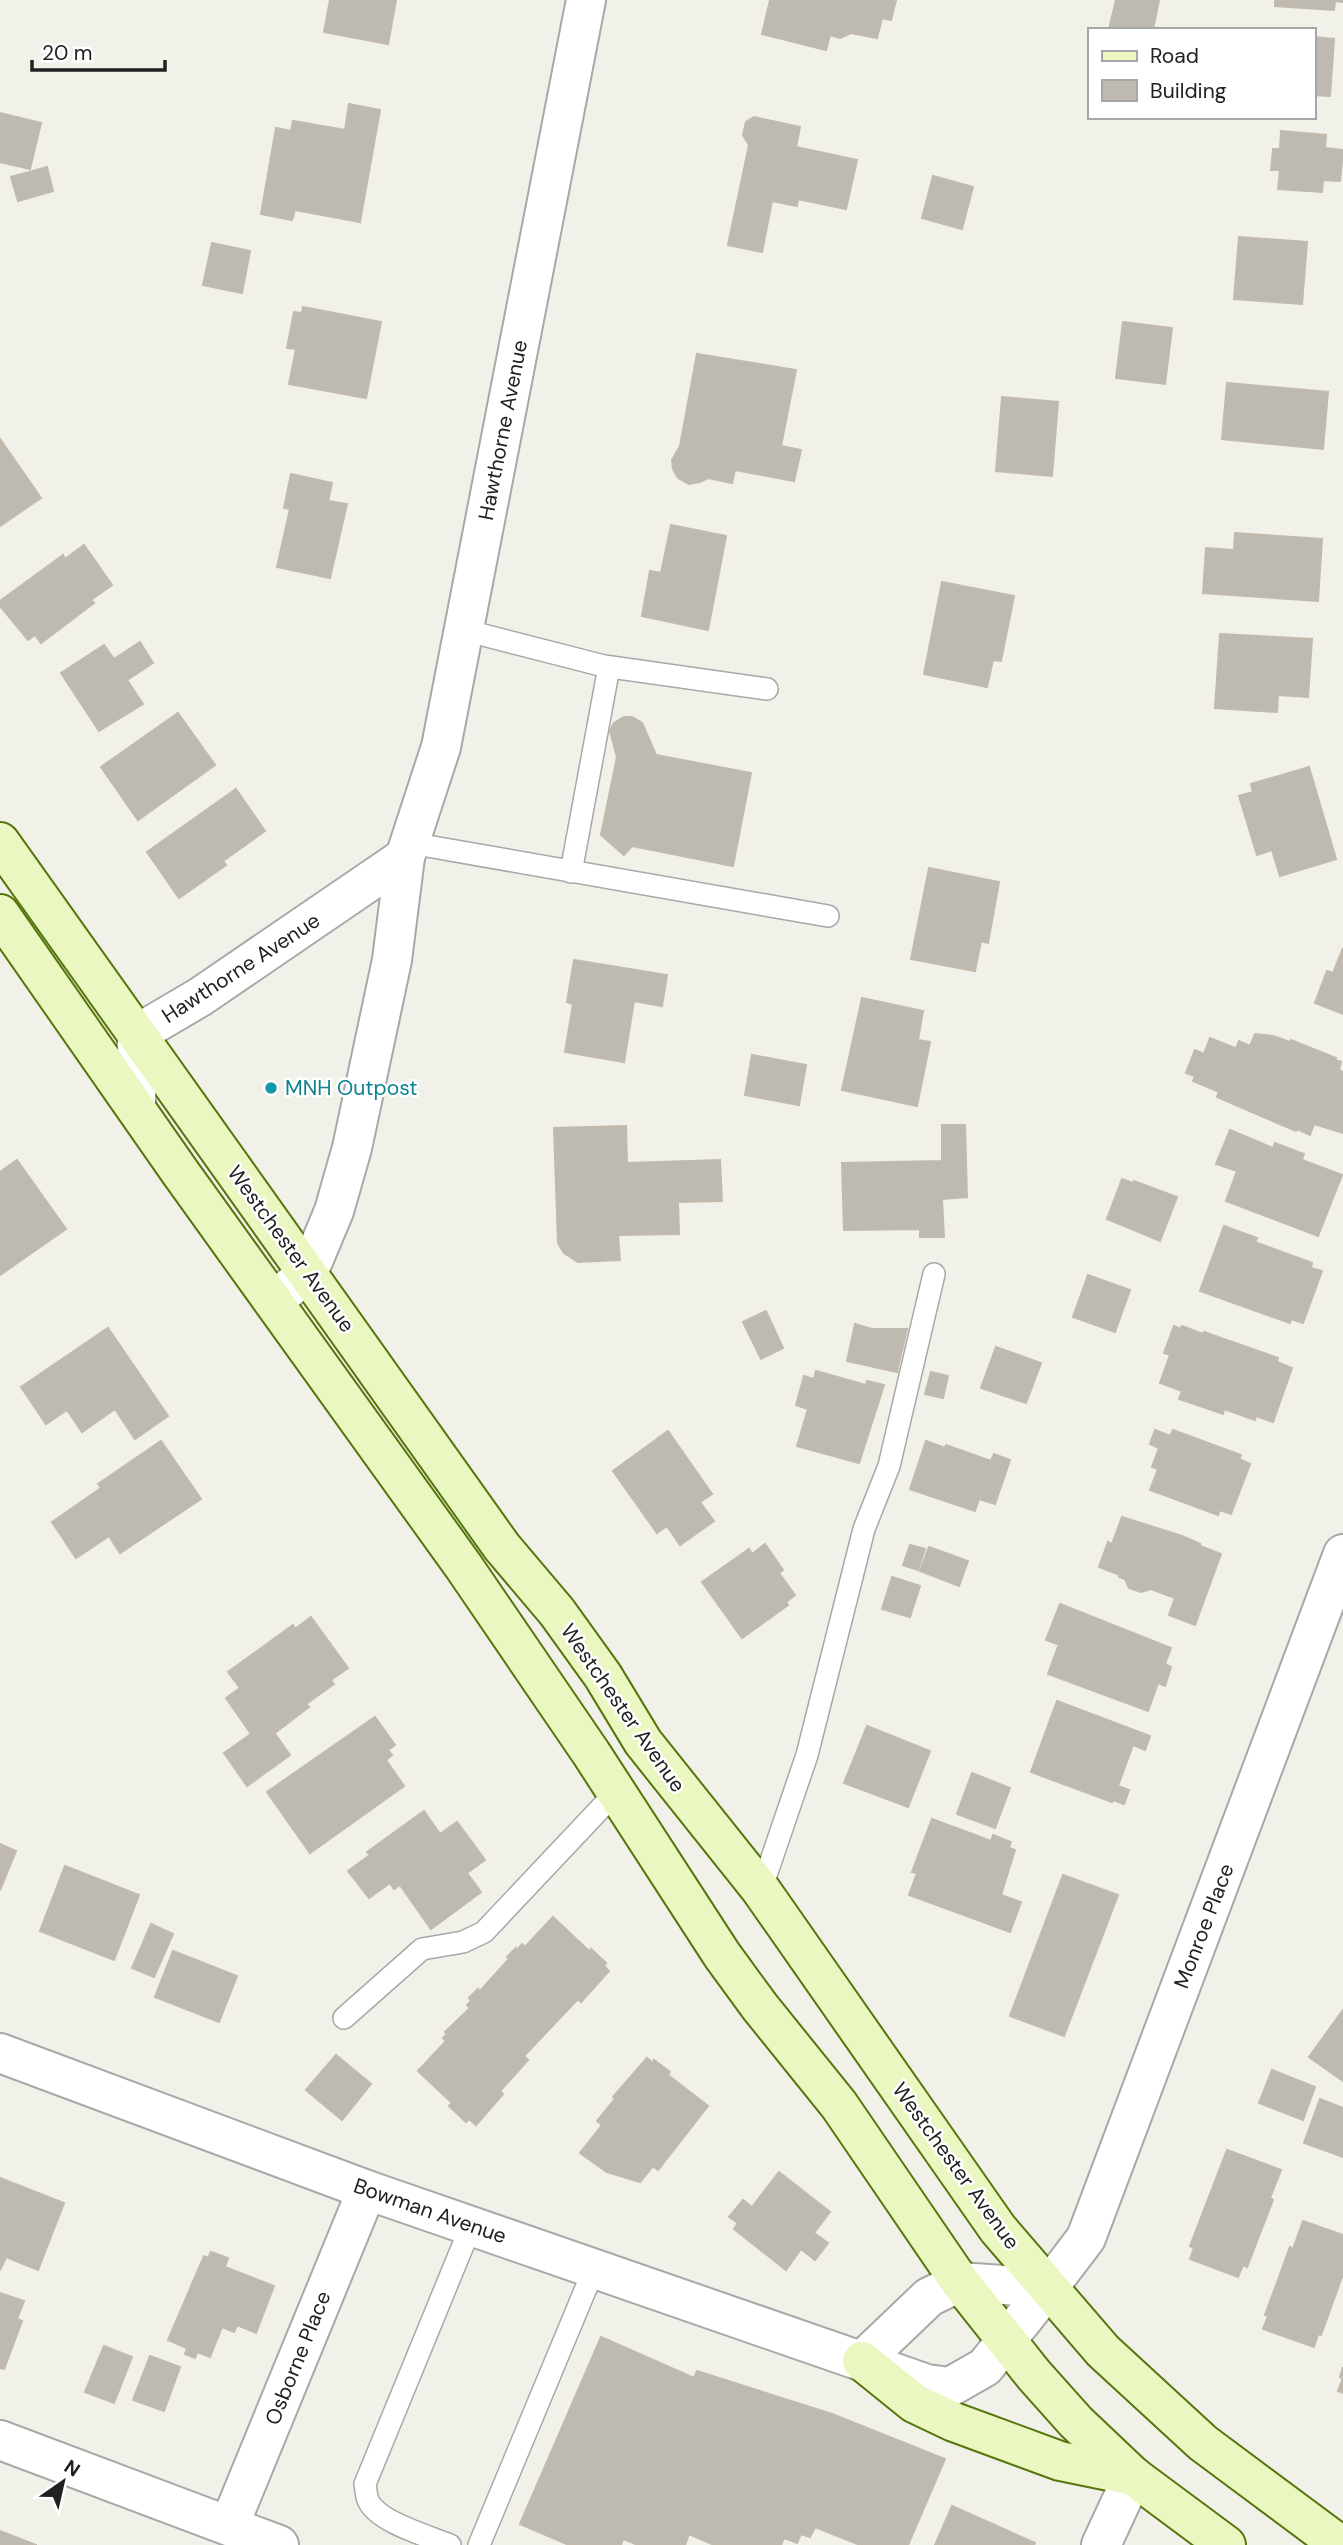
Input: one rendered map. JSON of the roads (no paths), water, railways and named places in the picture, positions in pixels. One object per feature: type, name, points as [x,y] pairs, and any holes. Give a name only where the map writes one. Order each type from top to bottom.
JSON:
[{"type":"main road","name":"Westchester Avenue","points":[[0,842],[502,1547],[556,1612],[603,1676],[643,1742],[761,1890],[998,2229],[1102,2351],[1203,2443],[1340,2545]]},
{"type":"main road","points":[[0,915],[472,1577],[722,1955],[839,2105],[960,2282],[1076,2422],[1133,2476],[1226,2545]]},
{"type":"main road","points":[[862,2361],[914,2403],[954,2422],[1060,2461],[1133,2476]]},
{"type":"street","name":"Hawthorne Avenue","points":[[273,1301],[308,1273],[334,1211],[352,1148],[392,960],[408,850],[441,747],[586,0]]},
{"type":"street","name":"Hawthorne Avenue","points":[[137,1034],[200,998],[408,850]]},
{"type":"street","points":[[136,1108],[137,1034]]},
{"type":"street","name":"Monroe Place","points":[[1048,2288],[1087,2238],[1343,1554]]},
{"type":"street","name":"Bowman Avenue","points":[[0,2053],[367,2190],[927,2384],[950,2387],[985,2367],[1048,2288]]},
{"type":"street","name":"Osborne Place","points":[[229,2526],[367,2190]]},
{"type":"street","points":[[862,2361],[929,2297],[960,2282],[1048,2288]]},
{"type":"street","points":[[0,2440],[279,2545]]},
{"type":"street","points":[[1101,2545],[1133,2476]]},
{"type":"lane","points":[[464,631],[609,667],[767,689]]},
{"type":"lane","points":[[571,872],[609,667]]},
{"type":"lane","points":[[408,850],[571,872],[828,916]]},
{"type":"lane","points":[[761,1890],[807,1755],[864,1529],[889,1466],[934,1274]]},
{"type":"lane","points":[[344,2018],[422,1949],[463,1942],[484,1932],[616,1792]]},
{"type":"lane","points":[[450,2545],[398,2524],[376,2511],[368,2500],[365,2484],[471,2226]]},
{"type":"lane","points":[[480,2545],[594,2269]]},
{"type":"place","name":"MNH Outpost","points":[[271,1088]]}]
